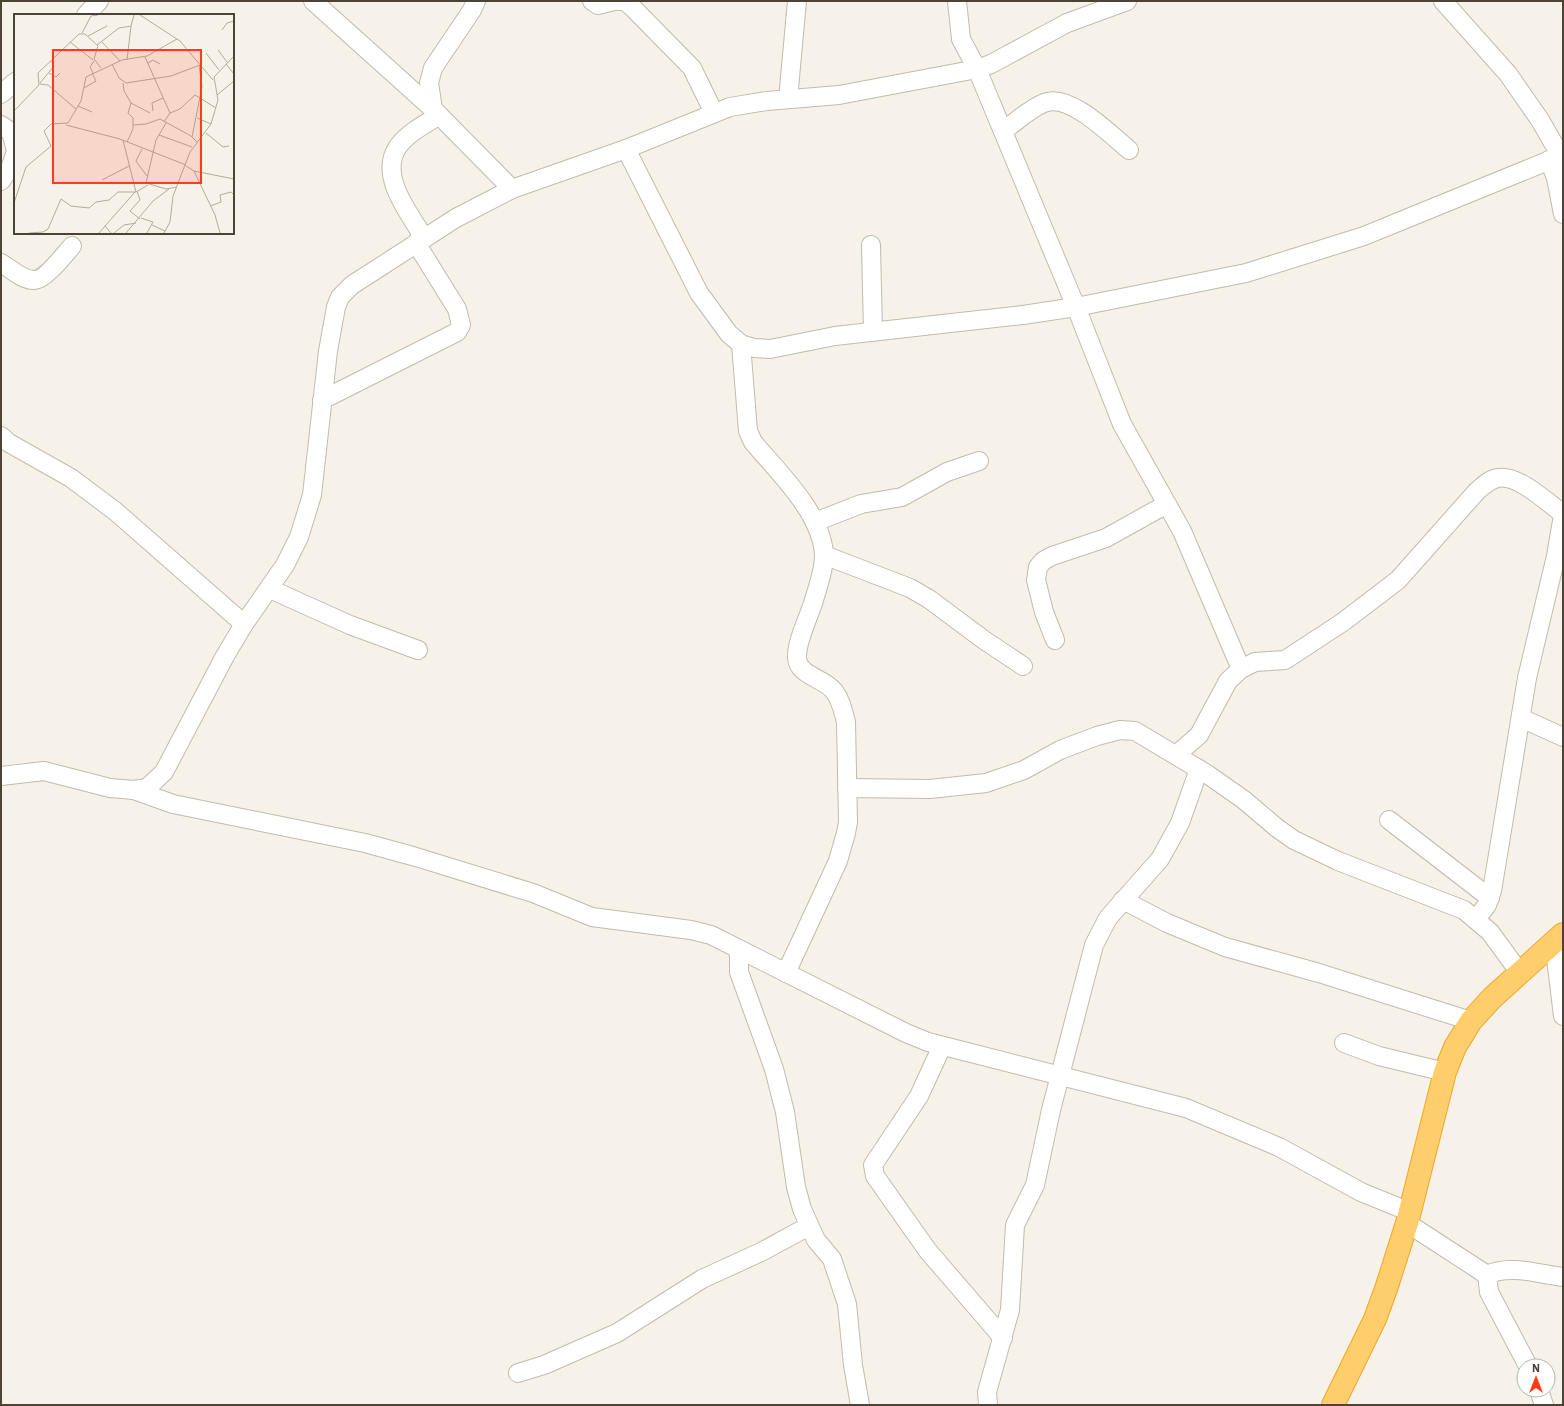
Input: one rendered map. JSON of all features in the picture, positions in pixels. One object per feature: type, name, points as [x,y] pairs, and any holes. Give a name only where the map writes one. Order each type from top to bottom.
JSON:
[{"type":"highway","points":[[1333,1405],[1375,1319],[1408,1218],[1444,1072],[1456,1047],[1471,1021],[1492,998],[1559,938]]},
{"type":"street","points":[[87,14],[99,1]]},
{"type":"street","points":[[313,1],[436,113],[512,189]]},
{"type":"street","points":[[436,113],[430,83],[433,68],[472,10],[476,1]]},
{"type":"street","points":[[592,1],[598,5],[614,1]]},
{"type":"street","points":[[619,1],[625,1],[633,8],[692,68],[714,113]]},
{"type":"street","points":[[788,99],[797,1]]},
{"type":"street","points":[[957,1],[961,38],[977,70],[1076,306],[1122,424],[1182,532],[1241,669]]},
{"type":"street","points":[[1,776],[44,771],[110,788],[134,790],[147,788],[164,772],[244,624],[270,589],[285,565],[299,537],[312,495],[328,351],[336,306],[340,297],[352,285],[456,218],[512,189],[626,149],[714,113],[745,103],[839,96],[977,70],[992,64],[1067,23],[1127,1]]},
{"type":"street","points":[[1442,1],[1508,74],[1540,120],[1558,159],[1556,178],[1563,214]]},
{"type":"street","points":[[1,94],[14,83]]},
{"type":"street","points":[[1003,131],[1044,103],[1062,102],[1070,105],[1100,125],[1129,150]]},
{"type":"street","points":[[322,400],[457,332],[461,325],[457,309],[420,240],[396,190],[392,173],[398,146],[436,113]]},
{"type":"street","points":[[1,125],[11,132],[14,143]]},
{"type":"street","points":[[626,149],[699,293],[729,334],[741,344],[754,348],[770,348],[835,336],[1023,315],[1246,273],[1364,236],[1558,159]]},
{"type":"street","points":[[1,181],[11,166],[14,157]]},
{"type":"street","points":[[871,245],[873,332]]},
{"type":"street","points":[[1,263],[26,278],[34,280],[42,277],[72,246]]},
{"type":"street","points":[[741,344],[748,431],[753,442],[804,503],[815,522],[824,555],[822,571],[809,618],[799,644],[797,658],[799,667],[807,674],[825,682],[834,691],[842,706],[846,722],[846,833],[838,861],[786,973]]},
{"type":"street","points":[[1,436],[9,443],[71,478],[115,511],[244,624]]},
{"type":"street","points":[[815,522],[862,504],[902,497],[947,472],[979,461]]},
{"type":"street","points":[[1176,755],[1199,735],[1228,681],[1241,669],[1255,662],[1285,660],[1343,622],[1398,580],[1477,491],[1488,482],[1498,478],[1510,478],[1527,487],[1563,514],[1556,556],[1528,678],[1499,858],[1490,898],[1487,905],[1476,919]]},
{"type":"street","points":[[1055,640],[1044,612],[1036,580],[1038,567],[1043,561],[1052,556],[1106,538],[1167,504]]},
{"type":"street","points":[[824,555],[910,588],[1024,666]]},
{"type":"street","points":[[270,589],[350,626],[418,650]]},
{"type":"street","points":[[1521,718],[1563,737]]},
{"type":"street","points":[[847,788],[930,789],[986,783],[1024,770],[1060,750],[1097,736],[1120,730],[1135,731],[1199,769],[1244,800],[1277,828],[1294,840],[1338,861],[1464,910],[1490,932],[1520,973]]},
{"type":"street","points":[[988,1405],[988,1388],[1010,1310],[1015,1225],[1035,1185],[1044,1140],[1094,945],[1108,918],[1146,876],[1163,854],[1180,823],[1199,769]]},
{"type":"street","points":[[134,790],[173,804],[365,843],[503,883],[592,917],[691,930],[711,936],[906,1033],[942,1046],[1186,1108],[1204,1114],[1278,1147],[1408,1218],[1487,1274],[1489,1292],[1524,1358]]},
{"type":"street","points":[[1389,820],[1490,898]]},
{"type":"street","points":[[1123,900],[1168,923],[1225,946],[1319,973],[1471,1021]]},
{"type":"street","points":[[1559,938],[1563,1016]]},
{"type":"street","points":[[739,950],[739,972],[774,1069],[785,1112],[796,1187],[809,1226],[816,1240],[832,1259],[848,1304],[853,1365],[860,1405]]},
{"type":"street","points":[[1344,1043],[1379,1056],[1444,1072]]},
{"type":"street","points":[[942,1046],[919,1096],[873,1165],[875,1176],[928,1251],[1003,1338]]},
{"type":"street","points":[[518,1373],[544,1365],[617,1333],[702,1279],[761,1252],[809,1226]]},
{"type":"street","points":[[1487,1274],[1508,1269],[1563,1277]]}]
